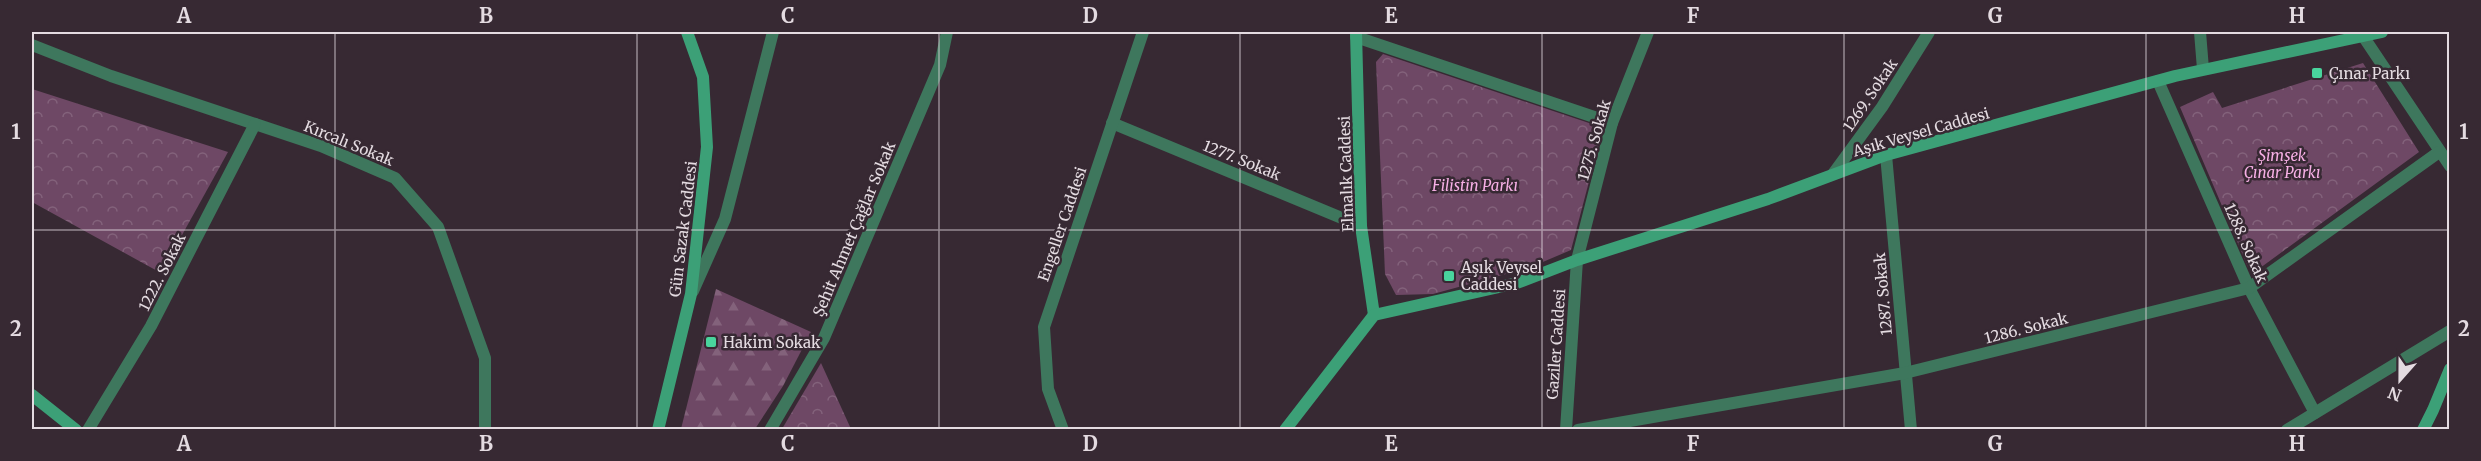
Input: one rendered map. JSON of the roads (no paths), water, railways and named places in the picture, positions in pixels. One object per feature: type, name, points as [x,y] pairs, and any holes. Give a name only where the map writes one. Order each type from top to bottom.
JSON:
[{"type":"street","name":"Gün Sazak Caddesi","points":[[658,429],[691,294],[707,147],[703,76],[687,32]]},
{"type":"street","points":[[691,294],[725,219],[773,32]]},
{"type":"street","name":"Şehit Ahmet Çağlar Sokak","points":[[770,429],[824,338],[940,65],[947,32]]},
{"type":"street","name":"Engeller Caddesi","points":[[1063,429],[1047,389],[1044,327],[1143,32]]},
{"type":"street","name":"1275. Sokak","points":[[1577,260],[1612,123],[1648,32]]},
{"type":"street","name":"1269. Sokak","points":[[1833,174],[1882,107],[1929,32]]},
{"type":"street","points":[[2200,32],[2203,69]]},
{"type":"street","name":"Aşık Veysel Caddesi","points":[[1374,315],[1517,283],[1577,260],[1768,200],[1886,155],[2203,69],[2382,32]]},
{"type":"street","points":[[1356,34],[1612,123]]},
{"type":"street","name":"Elmalık Caddesi","points":[[1356,34],[1361,226],[1374,315]]},
{"type":"street","points":[[2363,36],[2450,166]]},
{"type":"street","name":"Kırcalı Sokak","points":[[32,45],[111,76],[321,146],[395,178],[438,227],[484,358],[485,429]]},
{"type":"street","name":"1288. Sokak","points":[[2158,81],[2249,288],[2315,413]]},
{"type":"street","name":"1277. Sokak","points":[[1112,123],[1361,226]]},
{"type":"street","name":"1222. Sokak","points":[[88,429],[152,326],[255,124]]},
{"type":"street","name":"1286. Sokak","points":[[1578,429],[1905,373],[2249,288],[2439,152]]},
{"type":"street","name":"1287. Sokak","points":[[1886,155],[1911,429]]},
{"type":"street","name":"Gaziler Caddesi","points":[[1566,429],[1577,260]]},
{"type":"street","points":[[1285,429],[1374,315]]},
{"type":"street","points":[[2287,429],[2450,331]]},
{"type":"street","points":[[2423,429],[2450,369]]},
{"type":"street","points":[[32,395],[76,429]]},
{"type":"place","name":"Çınar Parkı","points":[[2317,73]]},
{"type":"place","name":"Aşık Veysel Caddesi","points":[[1449,276]]},
{"type":"place","name":"Hakim Sokak","points":[[711,342]]},
{"type":"park label","name":"Şimşek Çınar Parkı","points":[[2282,164]]},
{"type":"park label","name":"Filistin Parkı","points":[[1475,185]]}]
